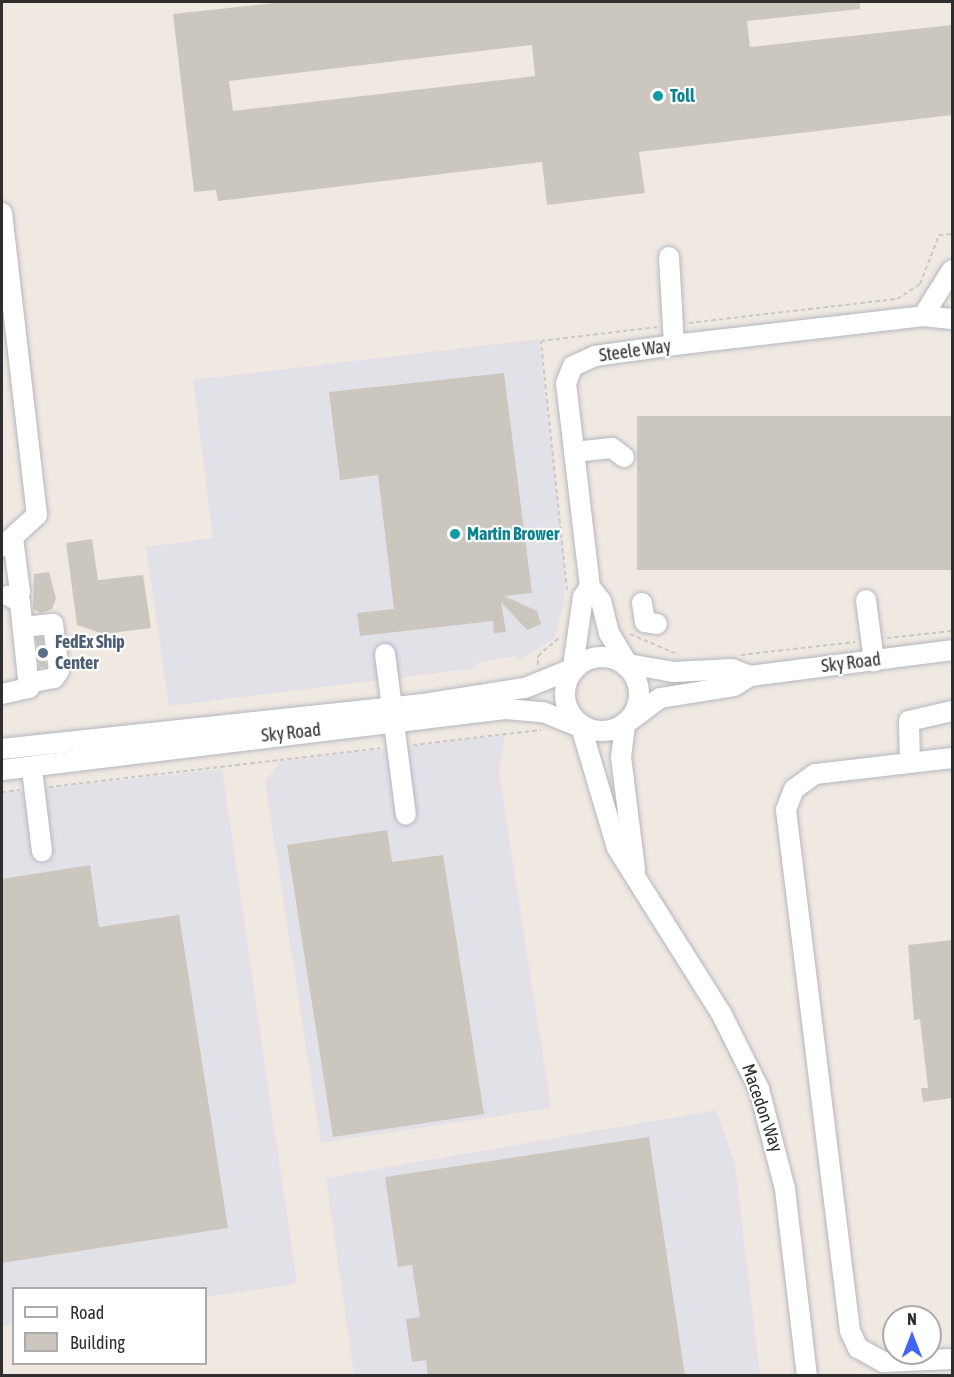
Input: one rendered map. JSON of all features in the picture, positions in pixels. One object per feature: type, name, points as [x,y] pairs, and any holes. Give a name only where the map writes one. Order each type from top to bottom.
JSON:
[{"type":"street","points":[[2,213],[37,515],[7,543],[20,592],[12,596],[23,627],[29,683],[27,690],[2,693]]},
{"type":"street","points":[[669,257],[678,335]]},
{"type":"street","points":[[923,316],[952,270]]},
{"type":"street","name":"Steele Way","points":[[627,664],[609,633],[601,601],[590,587],[566,382],[573,366],[595,356],[678,335],[923,316],[952,319]]},
{"type":"street","points":[[574,452],[612,448],[624,457]]},
{"type":"street","name":"Steele Way","points":[[572,668],[581,636],[583,597],[590,587]]},
{"type":"street","points":[[866,600],[874,661]]},
{"type":"street","points":[[642,603],[645,622],[657,624]]},
{"type":"street","points":[[23,627],[53,624],[59,671],[54,678],[29,683]]},
{"type":"street","name":"Sky Road","points":[[627,724],[660,698],[734,686],[750,676],[952,650]]},
{"type":"street","points":[[386,654],[406,814]]},
{"type":"street","points":[[604,657],[627,664],[638,692],[627,724],[602,731],[580,727],[566,692],[572,668],[604,657]]},
{"type":"street","name":"Sky Road","points":[[627,664],[674,672],[732,669],[750,676]]},
{"type":"street","name":"Sky Road","points":[[2,770],[33,781],[392,715],[540,682],[572,668]]},
{"type":"street","name":"Sky Road","points":[[2,749],[392,715],[506,710],[543,712],[580,727]]},
{"type":"street","points":[[910,763],[909,721],[952,711]]},
{"type":"street","name":"Macedon Way","points":[[627,724],[621,757],[635,870]]},
{"type":"street","name":"Macedon Way","points":[[580,727],[617,848],[635,870],[662,926],[734,1035],[770,1120],[785,1189],[807,1376]]},
{"type":"street","points":[[952,758],[815,774],[794,789],[786,810],[850,1330],[858,1348],[884,1362],[952,1359]]},
{"type":"street","points":[[33,781],[42,850]]},
{"type":"path","points":[[567,597],[541,341],[678,335],[897,298],[920,284],[939,235],[952,234]]},
{"type":"path","points":[[540,682],[538,656],[560,636],[562,627]]},
{"type":"path","points":[[609,633],[625,630],[634,639],[686,658]]},
{"type":"path","points":[[738,656],[952,631]]},
{"type":"path","points":[[560,636],[581,636]]},
{"type":"path","points":[[2,792],[33,781],[396,747],[545,729],[543,712]]},
{"type":"shaded area","points":[[539,339],[565,566],[564,604],[554,639],[516,661],[515,656],[477,663],[477,668],[169,706],[146,547],[213,538],[193,380]]},
{"type":"shaded area","points":[[505,735],[499,772],[551,1108],[321,1143],[265,782],[281,761]]},
{"type":"shaded area","points":[[222,769],[297,1284],[207,1297],[207,1287],[12,1287],[12,1325],[2,1326],[2,793]]},
{"type":"shaded area","points":[[716,1110],[735,1164],[760,1375],[354,1375],[326,1178]]},
{"type":"building","name":"Toll","points":[[283,2],[860,2],[860,9],[747,21],[750,47],[952,25],[952,115],[639,152],[645,193],[547,205],[542,162],[218,201],[216,190],[194,192],[173,14]],"holes":[[[532,45],[535,76],[233,111],[229,81]]]},
{"type":"building","name":"Martin Brower","points":[[504,373],[532,593],[504,596],[537,611],[541,624],[527,630],[501,602],[506,632],[494,633],[493,621],[360,636],[357,613],[394,609],[378,475],[340,480],[329,392]]},
{"type":"building","points":[[637,416],[952,416],[952,570],[637,570]]},
{"type":"building","points":[[92,539],[98,580],[143,575],[151,628],[104,634],[77,625],[66,543]]},
{"type":"building","points":[[49,572],[56,598],[52,609],[41,613],[33,609],[34,574]]},
{"type":"building","points":[[43,637],[46,667],[39,668],[36,638]]},
{"type":"building","points":[[387,830],[392,862],[443,855],[484,1114],[333,1137],[287,845]]},
{"type":"building","points":[[90,865],[99,927],[179,915],[228,1228],[2,1263],[2,879]]},
{"type":"building","points":[[952,940],[952,1098],[923,1102],[921,1088],[928,1088],[920,1019],[914,1020],[908,945]]},
{"type":"building","points":[[649,1137],[685,1376],[428,1376],[426,1360],[412,1362],[406,1319],[420,1317],[412,1265],[398,1267],[385,1177]]},
{"type":"place","name":"Toll","points":[[658,96]]},
{"type":"place","name":"Martin Brower","points":[[455,534]]},
{"type":"place","name":"FedEx Ship Center","points":[[43,653]]}]
